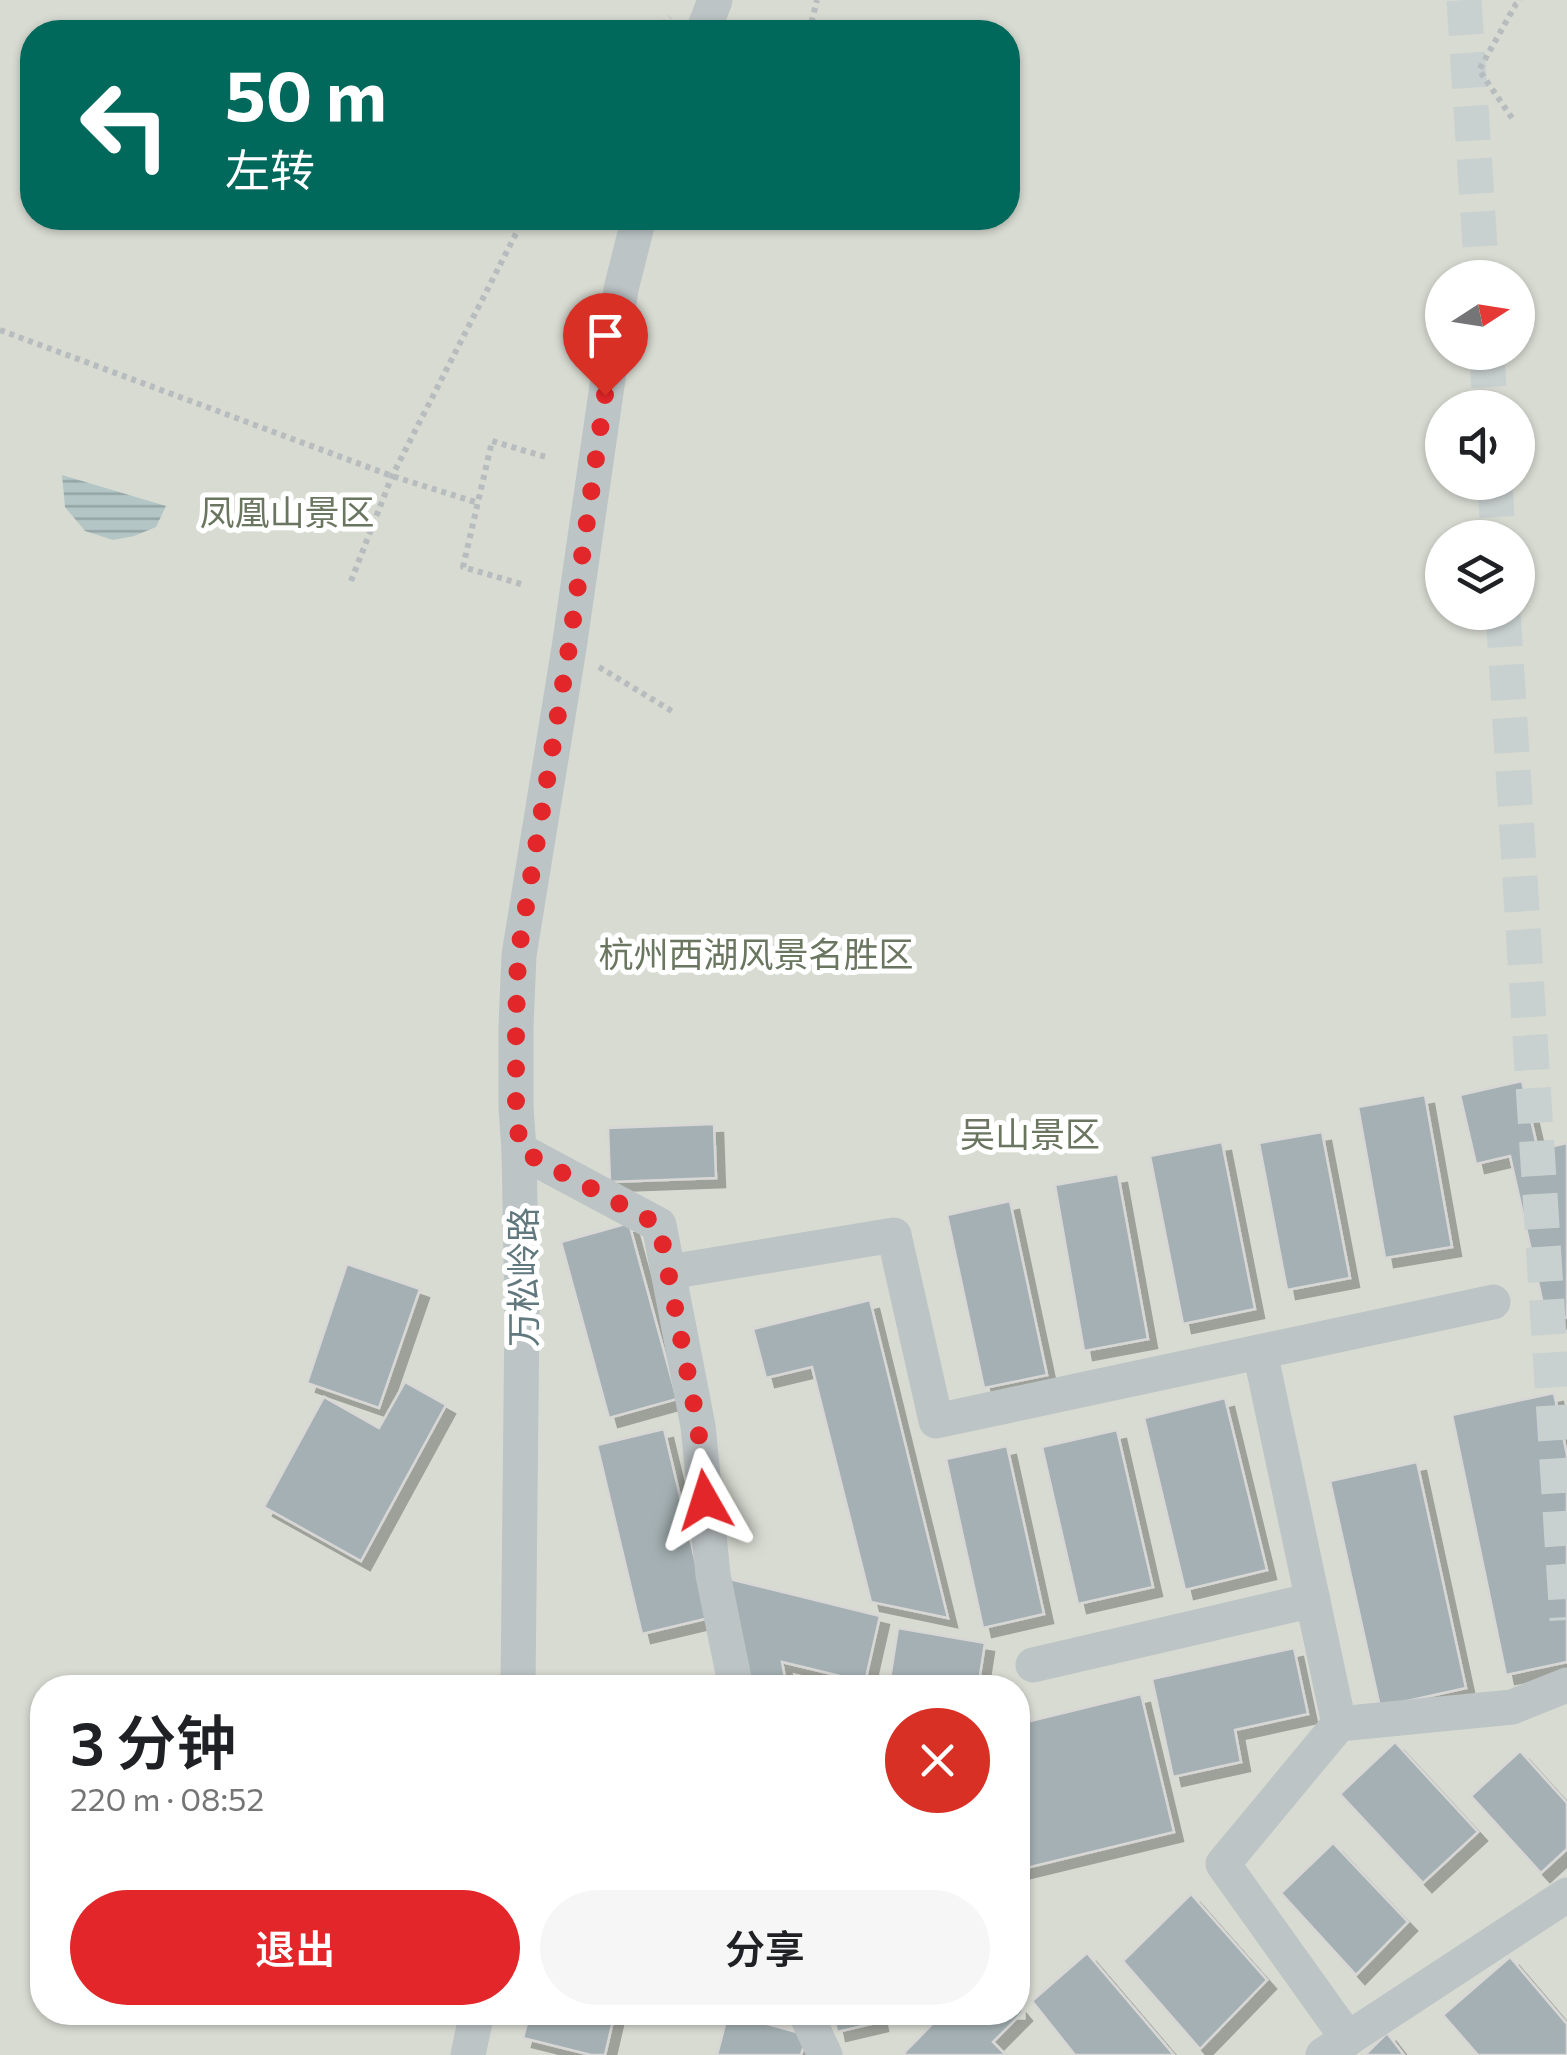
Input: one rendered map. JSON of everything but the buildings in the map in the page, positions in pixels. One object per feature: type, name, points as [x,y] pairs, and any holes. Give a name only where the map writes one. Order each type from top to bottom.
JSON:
[{"type":"street","name":"万松岭路","points":[[518,1675],[522,1311],[516,1047],[518,955],[569,648],[620,288],[636,230]]},
{"type":"street","points":[[520,1150],[659,1225],[698,1426],[713,1575],[733,1675]]},
{"type":"street","points":[[669,1272],[894,1235],[936,1421],[1493,1302]]},
{"type":"street","points":[[1260,1352],[1339,1724]]},
{"type":"street","points":[[1033,1665],[1313,1600]]},
{"type":"street","points":[[1567,1685],[1512,1706],[1339,1724],[1223,1864],[1336,2047],[1567,1895]]},
{"type":"street","points":[[468,2055],[474,2025]]},
{"type":"street","points":[[810,2025],[825,2055]]},
{"type":"path","points":[[1512,118],[1479,70],[1521,0]]},
{"type":"path","points":[[351,581],[392,476],[518,230]]},
{"type":"path","points":[[0,330],[392,476],[478,503]]},
{"type":"path","points":[[521,584],[463,567],[492,441],[546,456]]},
{"type":"path","points":[[569,648],[674,713]]},
{"type":"green space","name":"吴山景区","points":[[0,0],[1567,0],[1567,2055],[0,2055]]},
{"type":"shaded area","points":[[62,475],[166,506],[156,527],[113,540],[85,531],[65,507]]},
{"type":"tunnel","points":[[1464,0],[1481,260]]},
{"type":"tunnel","points":[[1488,370],[1489,390]]},
{"type":"tunnel","points":[[1496,500],[1497,520]]},
{"type":"tunnel","points":[[1504,630],[1567,1620]]},
{"type":"route","points":[[605,395],[569,648],[518,955],[516,1106],[520,1150],[659,1225],[698,1426],[705,1500]]},
{"type":"park label","name":"凤凰山景区","points":[[287,510]]},
{"type":"park label","name":"杭州西湖风景名胜区","points":[[756,952]]}]
